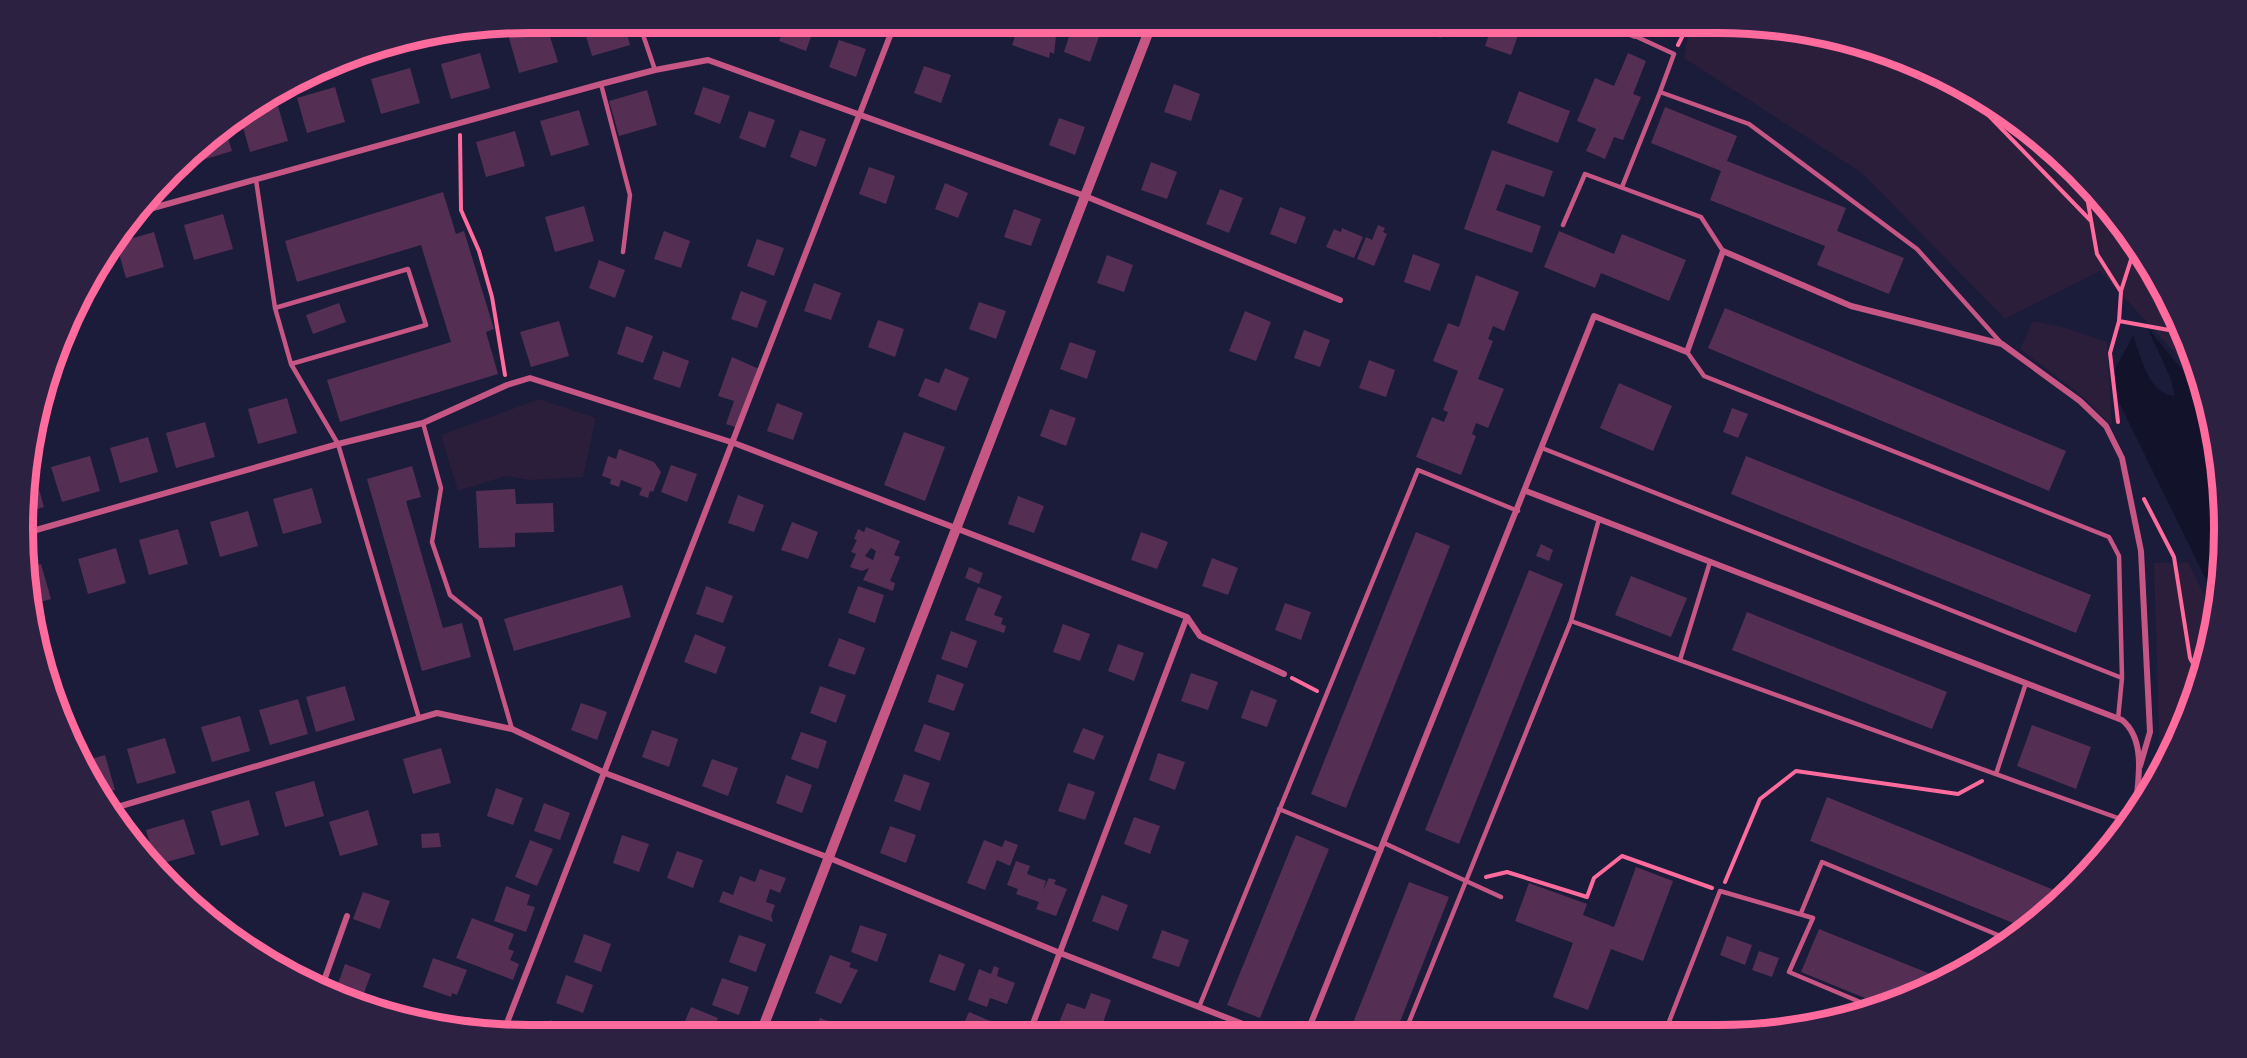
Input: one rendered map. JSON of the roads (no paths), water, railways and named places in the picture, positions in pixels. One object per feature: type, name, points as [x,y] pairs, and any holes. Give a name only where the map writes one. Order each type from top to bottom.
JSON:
[{"type":"street","points":[[506,1024],[734,443],[891,33]]},
{"type":"street","points":[[764,1025],[1148,33]]},
{"type":"street","points":[[1628,33],[1635,36]]},
{"type":"street","points":[[150,209],[602,84],[655,70],[708,60],[1085,196],[1340,300]]},
{"type":"street","points":[[1310,1025],[1518,512],[1594,316],[1687,352],[1723,251],[1851,306],[2002,344],[2080,401],[2106,426],[2122,458],[2141,551],[2150,732],[2140,766],[2137,794]]},
{"type":"street","points":[[33,531],[338,444],[423,423],[507,385],[530,378],[734,443],[956,526],[1187,617],[1200,636],[1284,674]]},
{"type":"street","points":[[1526,491],[2118,719],[2130,727],[2140,766]]},
{"type":"street","points":[[1032,1025],[1187,617]]},
{"type":"street","points":[[118,807],[437,713],[512,729],[605,773],[827,857],[1060,953],[1245,1025]]},
{"type":"street","points":[[324,980],[347,916]]},
{"type":"lane","points":[[643,33],[655,70]]},
{"type":"lane","points":[[1622,187],[1674,54],[1635,36]]},
{"type":"lane","points":[[602,84],[630,195],[623,252]]},
{"type":"lane","points":[[1660,92],[1749,124],[1917,249],[2002,344]]},
{"type":"lane","points":[[1563,225],[1585,174],[1701,217],[1723,251]]},
{"type":"lane","points":[[256,180],[275,308],[291,364],[338,444],[419,718]]},
{"type":"lane","points":[[275,308],[408,269],[426,325],[291,364]]},
{"type":"lane","points":[[1687,352],[1704,376],[2109,537],[2119,556],[2122,678],[2118,719]]},
{"type":"lane","points":[[423,423],[441,488],[432,542],[450,596],[480,619],[512,729]]},
{"type":"lane","points":[[1542,448],[2122,678]]},
{"type":"lane","points":[[1199,1007],[1418,470],[1518,512]]},
{"type":"lane","points":[[1408,1025],[1571,621],[1599,519]]},
{"type":"lane","points":[[1680,660],[1710,562]]},
{"type":"lane","points":[[1571,621],[2120,819]]},
{"type":"lane","points":[[1996,774],[2026,683]]},
{"type":"lane","points":[[1279,809],[1381,851]]},
{"type":"lane","points":[[1384,843],[1501,897]]},
{"type":"lane","points":[[1801,913],[1822,862],[2001,936]]},
{"type":"lane","points":[[1668,1025],[1720,891],[1813,918],[1789,972],[1862,1003]]}]
